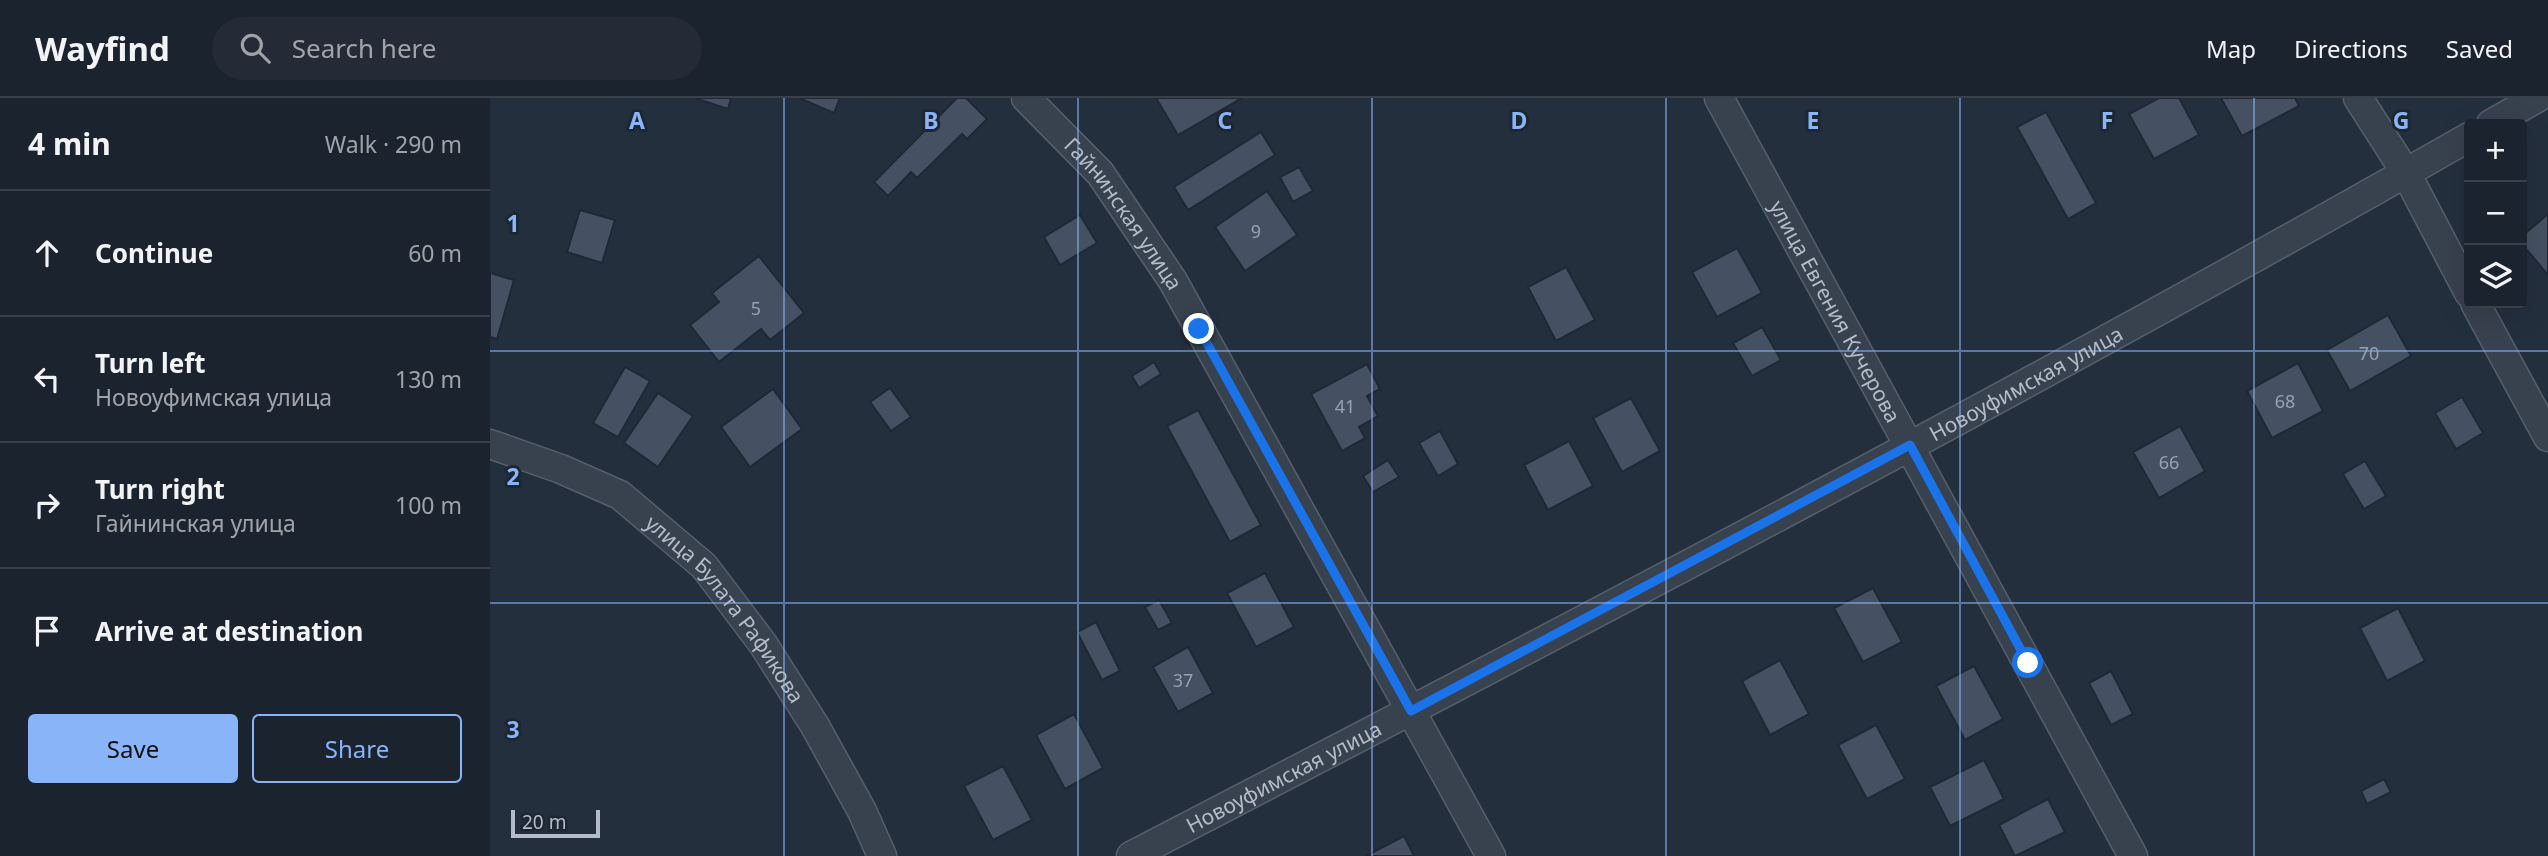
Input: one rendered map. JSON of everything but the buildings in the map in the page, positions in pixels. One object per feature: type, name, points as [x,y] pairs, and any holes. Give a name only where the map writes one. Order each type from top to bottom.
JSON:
[{"type":"street","name":"Гайнинская улица","points":[[1026,98],[1100,173],[1173,281],[1491,856]]},
{"type":"street","name":"улица Евгения Кучерова","points":[[1719,98],[2133,856]]},
{"type":"street","points":[[2358,98],[2406,173],[2464,283]]},
{"type":"street","points":[[2500,119],[2537,98]]},
{"type":"street","name":"Новоуфимская улица","points":[[1131,856],[1411,711],[1910,445],[2464,139]]},
{"type":"street","points":[[2478,308],[2548,437]]},
{"type":"street","name":"улица Булата Рафикова","points":[[490,444],[561,469],[620,495],[704,566],[763,644],[816,726],[883,856]]},
{"type":"route","points":[[1199,329],[1411,711],[1910,445],[2028,663]]}]
